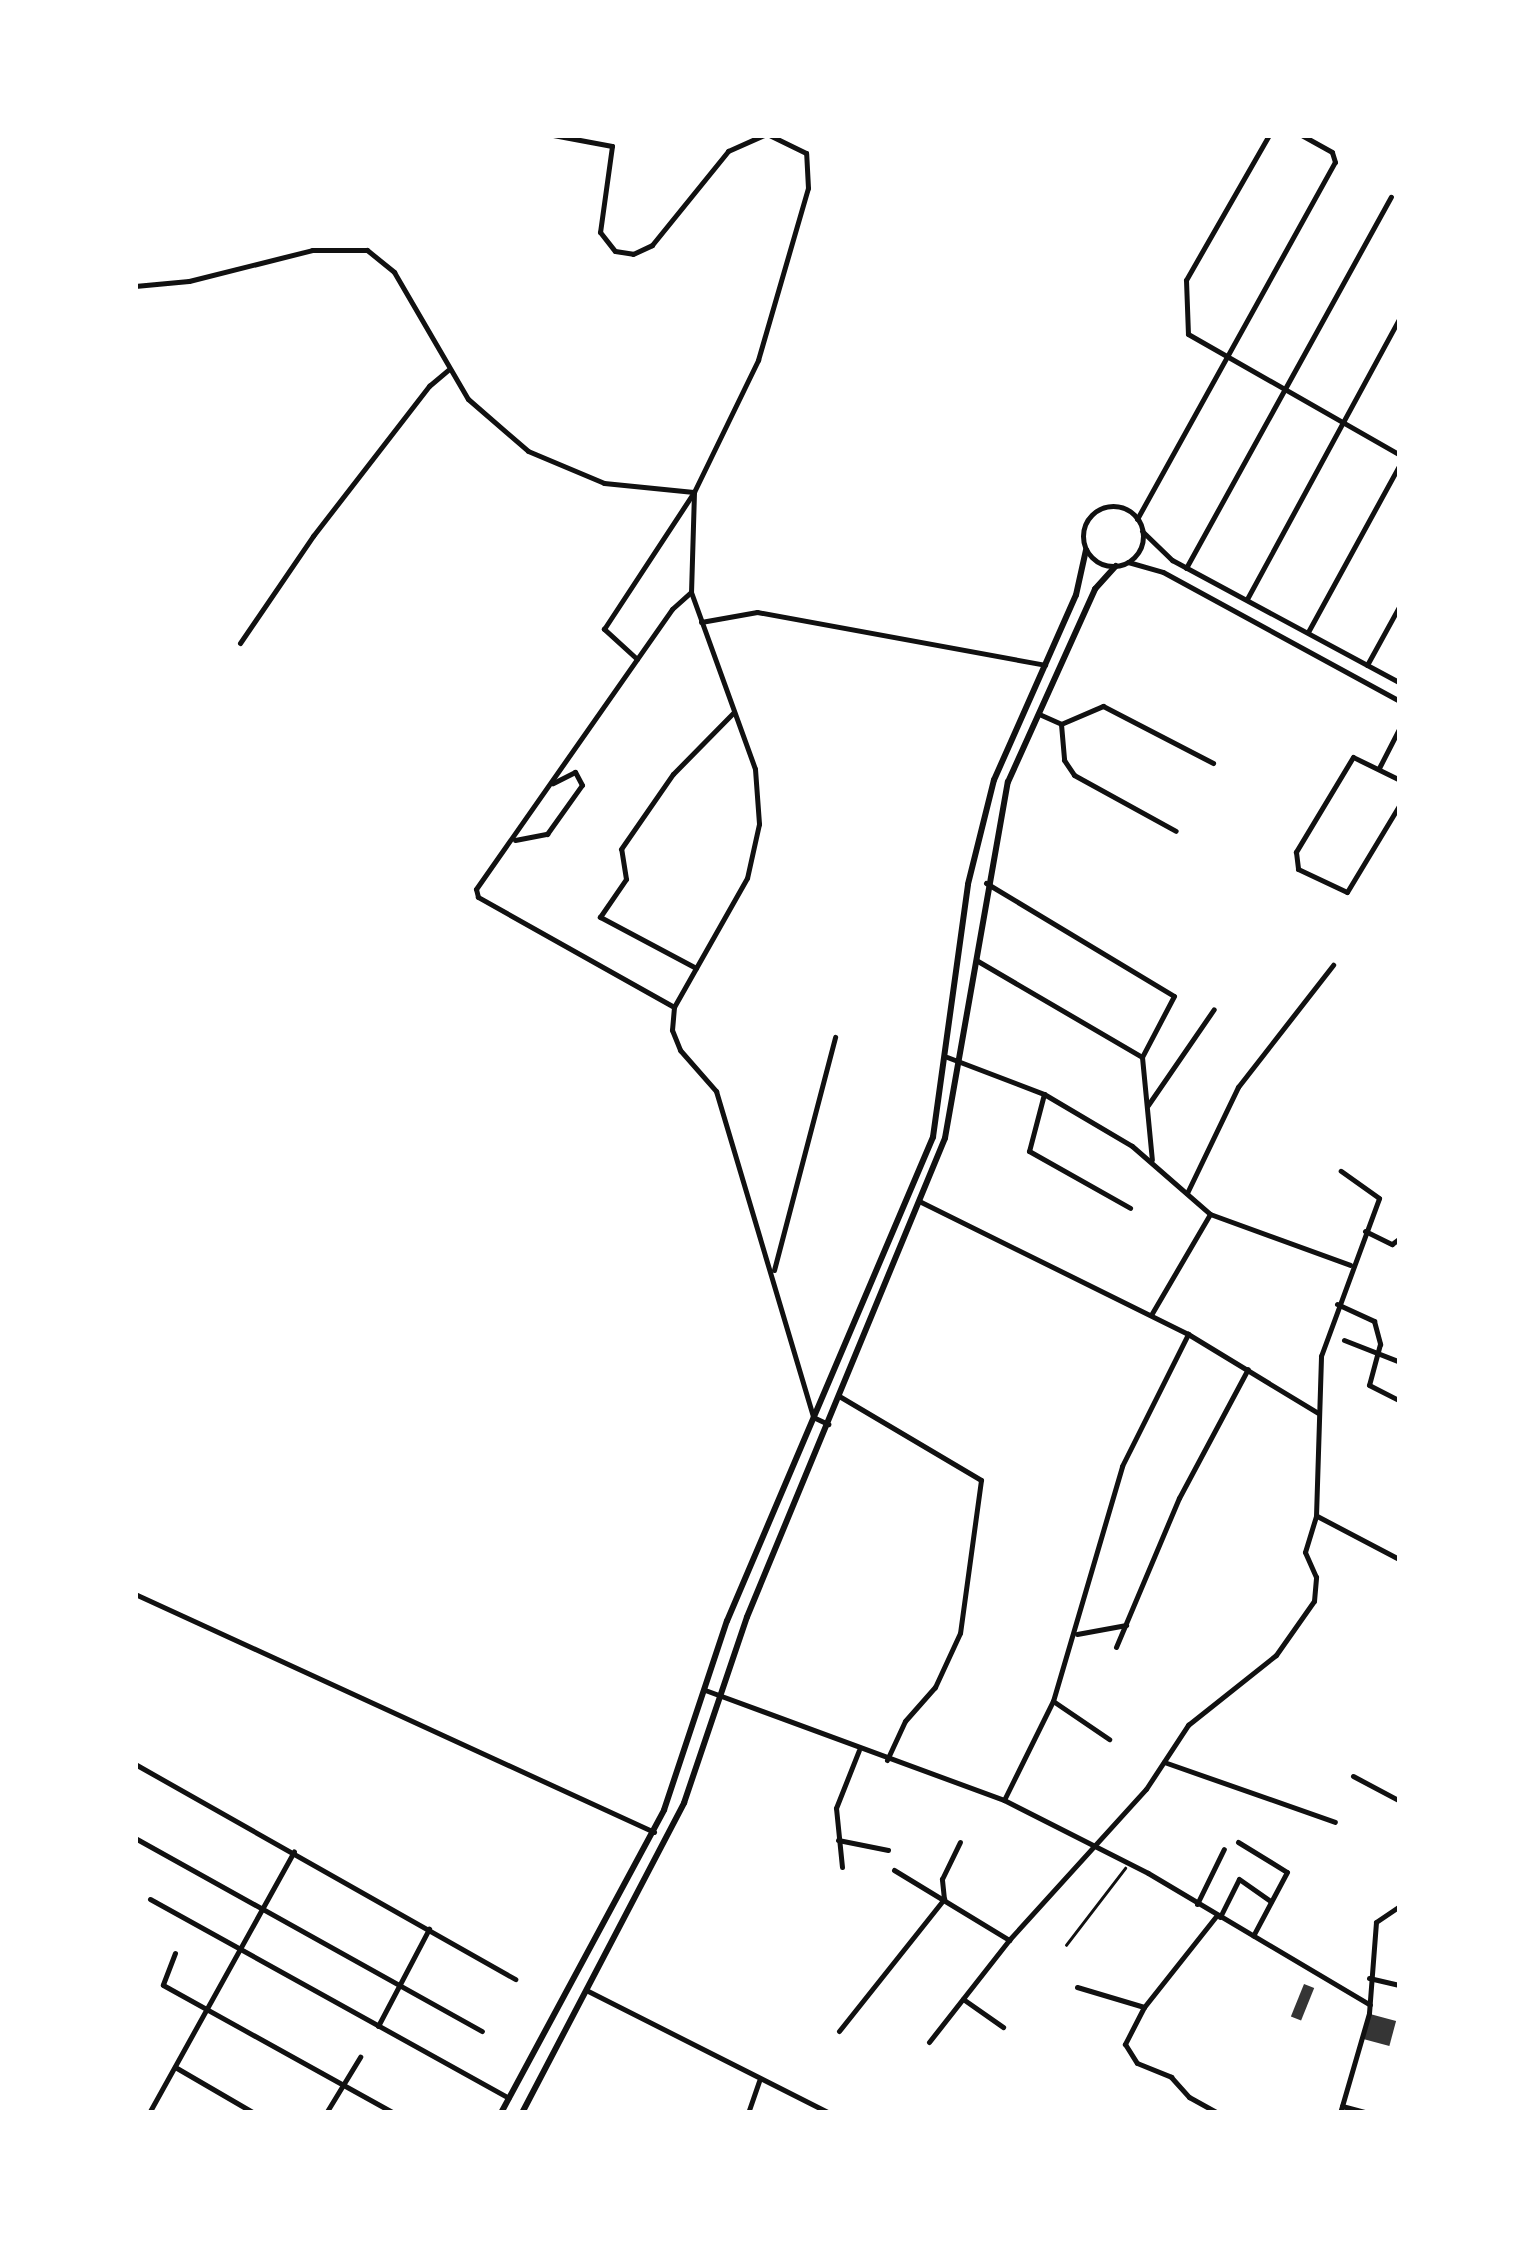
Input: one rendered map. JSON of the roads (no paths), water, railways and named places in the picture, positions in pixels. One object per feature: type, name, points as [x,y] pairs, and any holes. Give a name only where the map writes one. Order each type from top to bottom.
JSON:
[{"type":"street","points":[[553,135],[612,146],[600,232],[616,251],[633,254],[652,245],[728,151],[767,135],[806,153],[808,188],[758,360],[694,492],[604,630],[637,660]]},
{"type":"street","points":[[1270,135],[1186,280],[1188,334],[1400,455]]},
{"type":"street","points":[[1137,519],[1335,157],[1301,135]]},
{"type":"street","points":[[1186,568],[1391,197]]},
{"type":"street","points":[[135,286],[189,281],[271,257],[360,248],[388,264],[448,370],[496,426],[554,466],[604,483],[694,492]]},
{"type":"street","points":[[1246,599],[1400,317]]},
{"type":"street","points":[[240,643],[336,506],[428,386],[448,370]]},
{"type":"street","points":[[1308,632],[1400,464]]},
{"type":"street","points":[[694,492],[691,592],[759,786],[758,838],[747,878],[674,1007],[676,1044],[716,1091],[774,1273],[813,1417],[828,1424]]},
{"type":"street","points":[[502,2113],[654,1832],[705,1690],[813,1417],[933,1137],[968,884],[994,780],[1080,585],[1086,550],[1083,533],[1097,511],[1123,508],[1137,519],[1142,531],[1186,568],[1400,683]]},
{"type":"street","points":[[1086,550],[1099,563],[1116,566],[1128,562],[1140,549],[1142,531]]},
{"type":"street","points":[[1128,562],[1162,572],[1400,700]]},
{"type":"street","points":[[522,2113],[684,1803],[718,1697],[945,1138],[961,1059],[986,884],[1008,782],[1095,589],[1116,566]]},
{"type":"street","points":[[674,1007],[478,897],[476,889],[637,660],[691,592]]},
{"type":"street","points":[[1367,665],[1400,605]]},
{"type":"street","points":[[701,622],[727,612],[757,612],[1044,665]]},
{"type":"street","points":[[1038,714],[1061,724],[1108,707],[1213,762]]},
{"type":"street","points":[[696,968],[600,917],[626,879],[621,849],[673,774],[734,712]]},
{"type":"street","points":[[1061,724],[1064,760],[1074,775],[1176,830]]},
{"type":"street","points":[[1379,768],[1400,728]]},
{"type":"street","points":[[1400,780],[1357,756],[1347,762],[1296,852],[1298,869],[1346,892],[1400,804]]},
{"type":"street","points":[[512,841],[548,834],[582,780],[570,772],[550,786]]},
{"type":"street","points":[[986,884],[1174,996],[1142,1056],[1152,1160]]},
{"type":"street","points":[[974,959],[1142,1056]]},
{"type":"street","points":[[1186,1194],[1238,1087],[1334,966]]},
{"type":"street","points":[[1148,1105],[1214,1009]]},
{"type":"street","points":[[774,1273],[834,1038]]},
{"type":"street","points":[[947,1057],[961,1059],[1044,1094],[1152,1160],[1210,1214],[1350,1265]]},
{"type":"street","points":[[1044,1094],[1029,1151],[1130,1208]]},
{"type":"street","points":[[929,2042],[1009,1940],[1098,1848],[1199,1714],[1276,1656],[1314,1600],[1316,1577],[1306,1552],[1316,1516],[1321,1356],[1350,1265],[1379,1195],[1341,1170]]},
{"type":"street","points":[[920,1201],[1151,1314],[1318,1413]]},
{"type":"street","points":[[1151,1314],[1210,1214]]},
{"type":"street","points":[[1365,1231],[1392,1244],[1400,1238]]},
{"type":"street","points":[[1337,1304],[1374,1321],[1378,1354],[1369,1385],[1400,1402]]},
{"type":"street","points":[[1004,1800],[1053,1701],[1077,1634],[1122,1466],[1188,1334]]},
{"type":"street","points":[[1344,1340],[1400,1362]]},
{"type":"street","points":[[1116,1647],[1179,1498],[1248,1369]]},
{"type":"street","points":[[839,1396],[982,1480],[960,1632],[935,1687],[905,1721],[887,1760]]},
{"type":"street","points":[[1316,1516],[1399,1559]]},
{"type":"street","points":[[135,1594],[654,1832]]},
{"type":"street","points":[[1077,1634],[1126,1625]]},
{"type":"street","points":[[705,1690],[858,1750],[1004,1800],[1129,1863],[1370,2006]]},
{"type":"street","points":[[1053,1701],[1109,1739]]},
{"type":"street","points":[[842,1867],[836,1808],[858,1750]]},
{"type":"street","points":[[1164,1762],[1335,1822]]},
{"type":"street","points":[[135,1764],[515,1979]]},
{"type":"street","points":[[1353,1776],[1400,1801]]},
{"type":"street","points":[[135,1838],[482,2031]]},
{"type":"street","points":[[838,1840],[888,1850]]},
{"type":"street","points":[[840,2030],[944,1900],[942,1879],[960,1842]]},
{"type":"street","points":[[1238,1842],[1287,1872],[1253,1936]]},
{"type":"street","points":[[1198,1904],[1224,1850]]},
{"type":"street","points":[[149,2113],[294,1851]]},
{"type":"street","points":[[894,1870],[1009,1940]]},
{"type":"street","points":[[1218,2113],[1189,2097],[1172,2077],[1130,2056],[1125,2037],[1144,2007],[1218,1916],[1239,1879],[1270,1901]]},
{"type":"street","points":[[150,1899],[509,2098]]},
{"type":"street","points":[[615,1905],[628,1912]]},
{"type":"street","points":[[1369,2113],[1341,2110],[1370,2006],[1376,1922],[1400,1906]]},
{"type":"street","points":[[378,2026],[429,1929]]},
{"type":"street","points":[[175,1953],[161,1982],[394,2113]]},
{"type":"street","points":[[1369,1978],[1400,1985]]},
{"type":"street","points":[[1078,1987],[1144,2007]]},
{"type":"street","points":[[588,1991],[759,2081],[829,2113]]},
{"type":"street","points":[[963,1999],[1002,2027]]},
{"type":"street","points":[[326,2113],[360,2057]]},
{"type":"street","points":[[174,2067],[254,2113]]},
{"type":"street","points":[[748,2113],[759,2081]]}]
